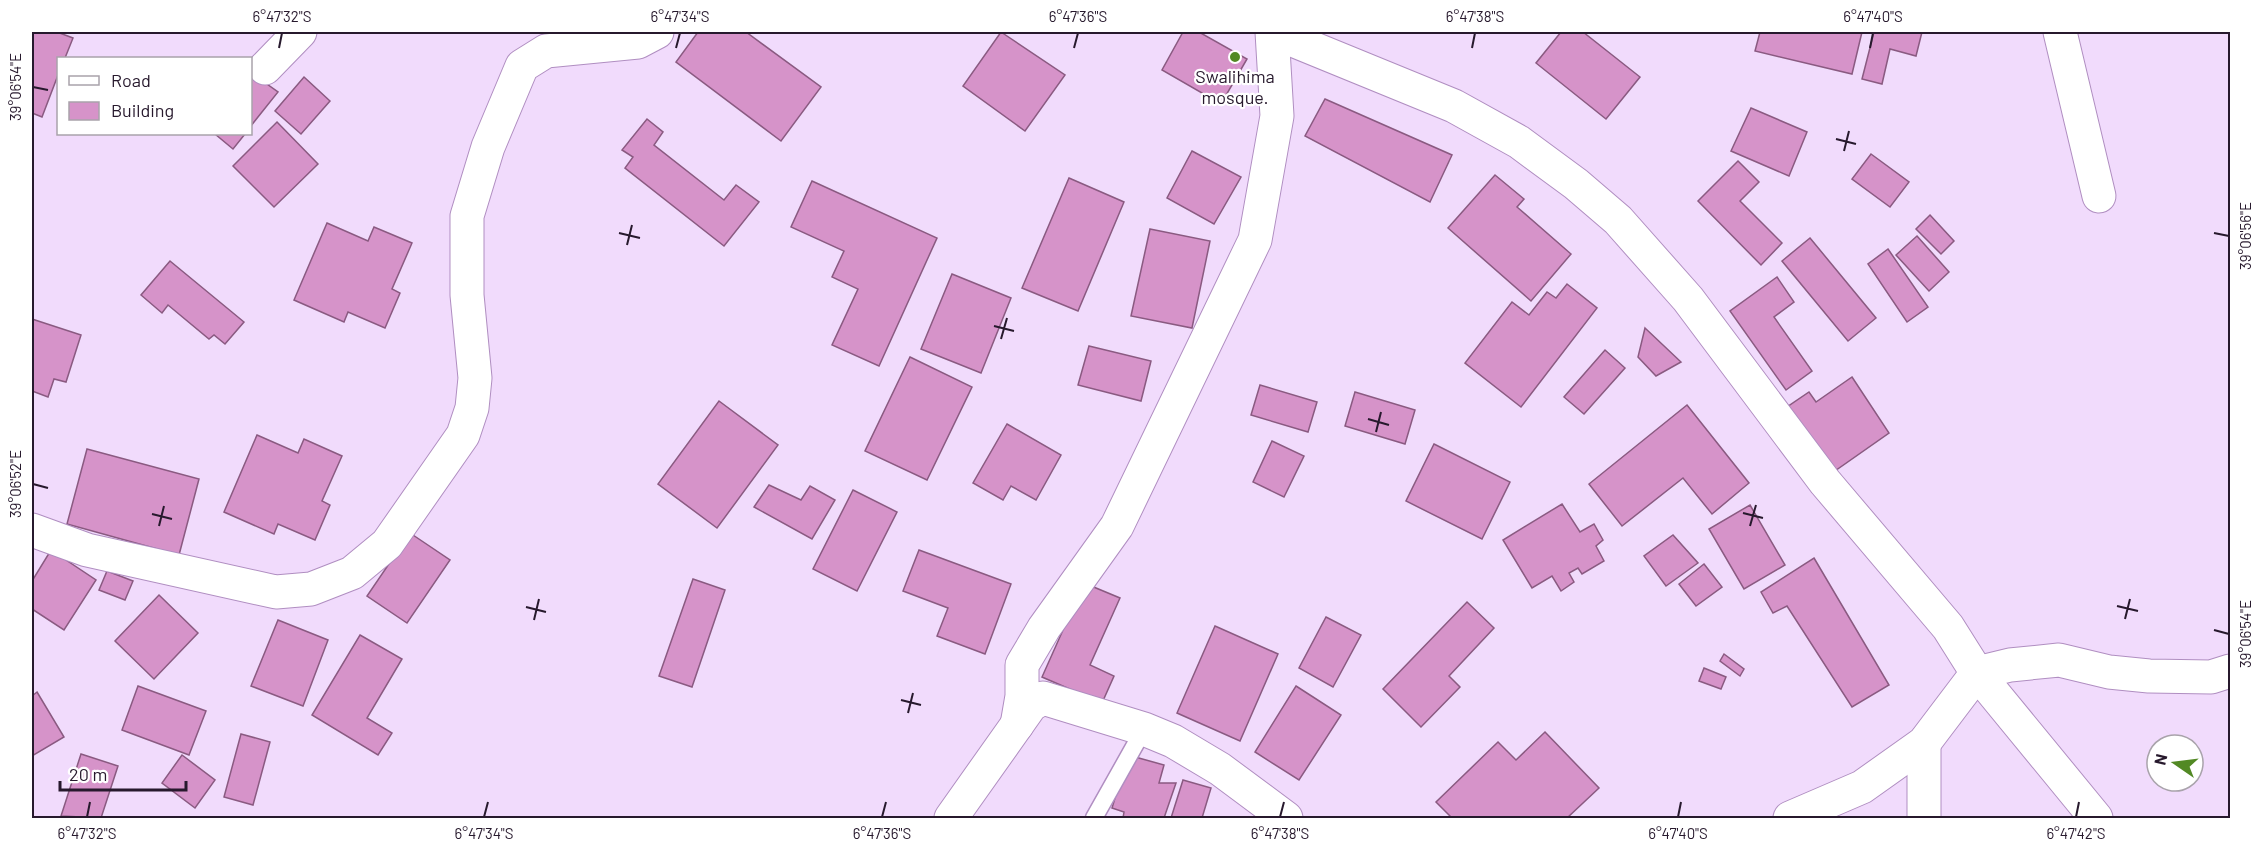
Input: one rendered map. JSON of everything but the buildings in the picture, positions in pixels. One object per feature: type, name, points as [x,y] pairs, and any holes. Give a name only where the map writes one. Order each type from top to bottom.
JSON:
[{"type":"street","points":[[265,68],[300,32]]},
{"type":"street","points":[[32,530],[87,550],[276,592],[311,589],[352,573],[387,544],[463,435],[472,408],[475,378],[467,295],[467,216],[488,147],[522,66],[546,51],[638,42],[657,32]]},
{"type":"street","points":[[1017,725],[1022,696],[1022,665],[1044,628],[1117,526],[1255,240],[1277,116],[1272,32],[1473,116],[1519,141],[1576,184],[1618,220],[1688,299],[1826,482],[1948,627],[1977,673],[2097,819]]},
{"type":"street","points":[[2060,32],[2099,196]]},
{"type":"street","points":[[1790,819],[1862,787],[1924,743],[1977,673],[2010,665],[2059,660],[2109,672],[2149,676],[2211,677],[2230,672]]},
{"type":"street","points":[[951,819],[1031,705],[1043,698],[1144,729],[1173,741],[1220,769],[1286,819]]},
{"type":"street","points":[[1924,743],[1924,819]]},
{"type":"lane","points":[[1094,819],[1144,729]]},
{"type":"place","name":"Swalihima mosque.","points":[[1235,57]]}]
